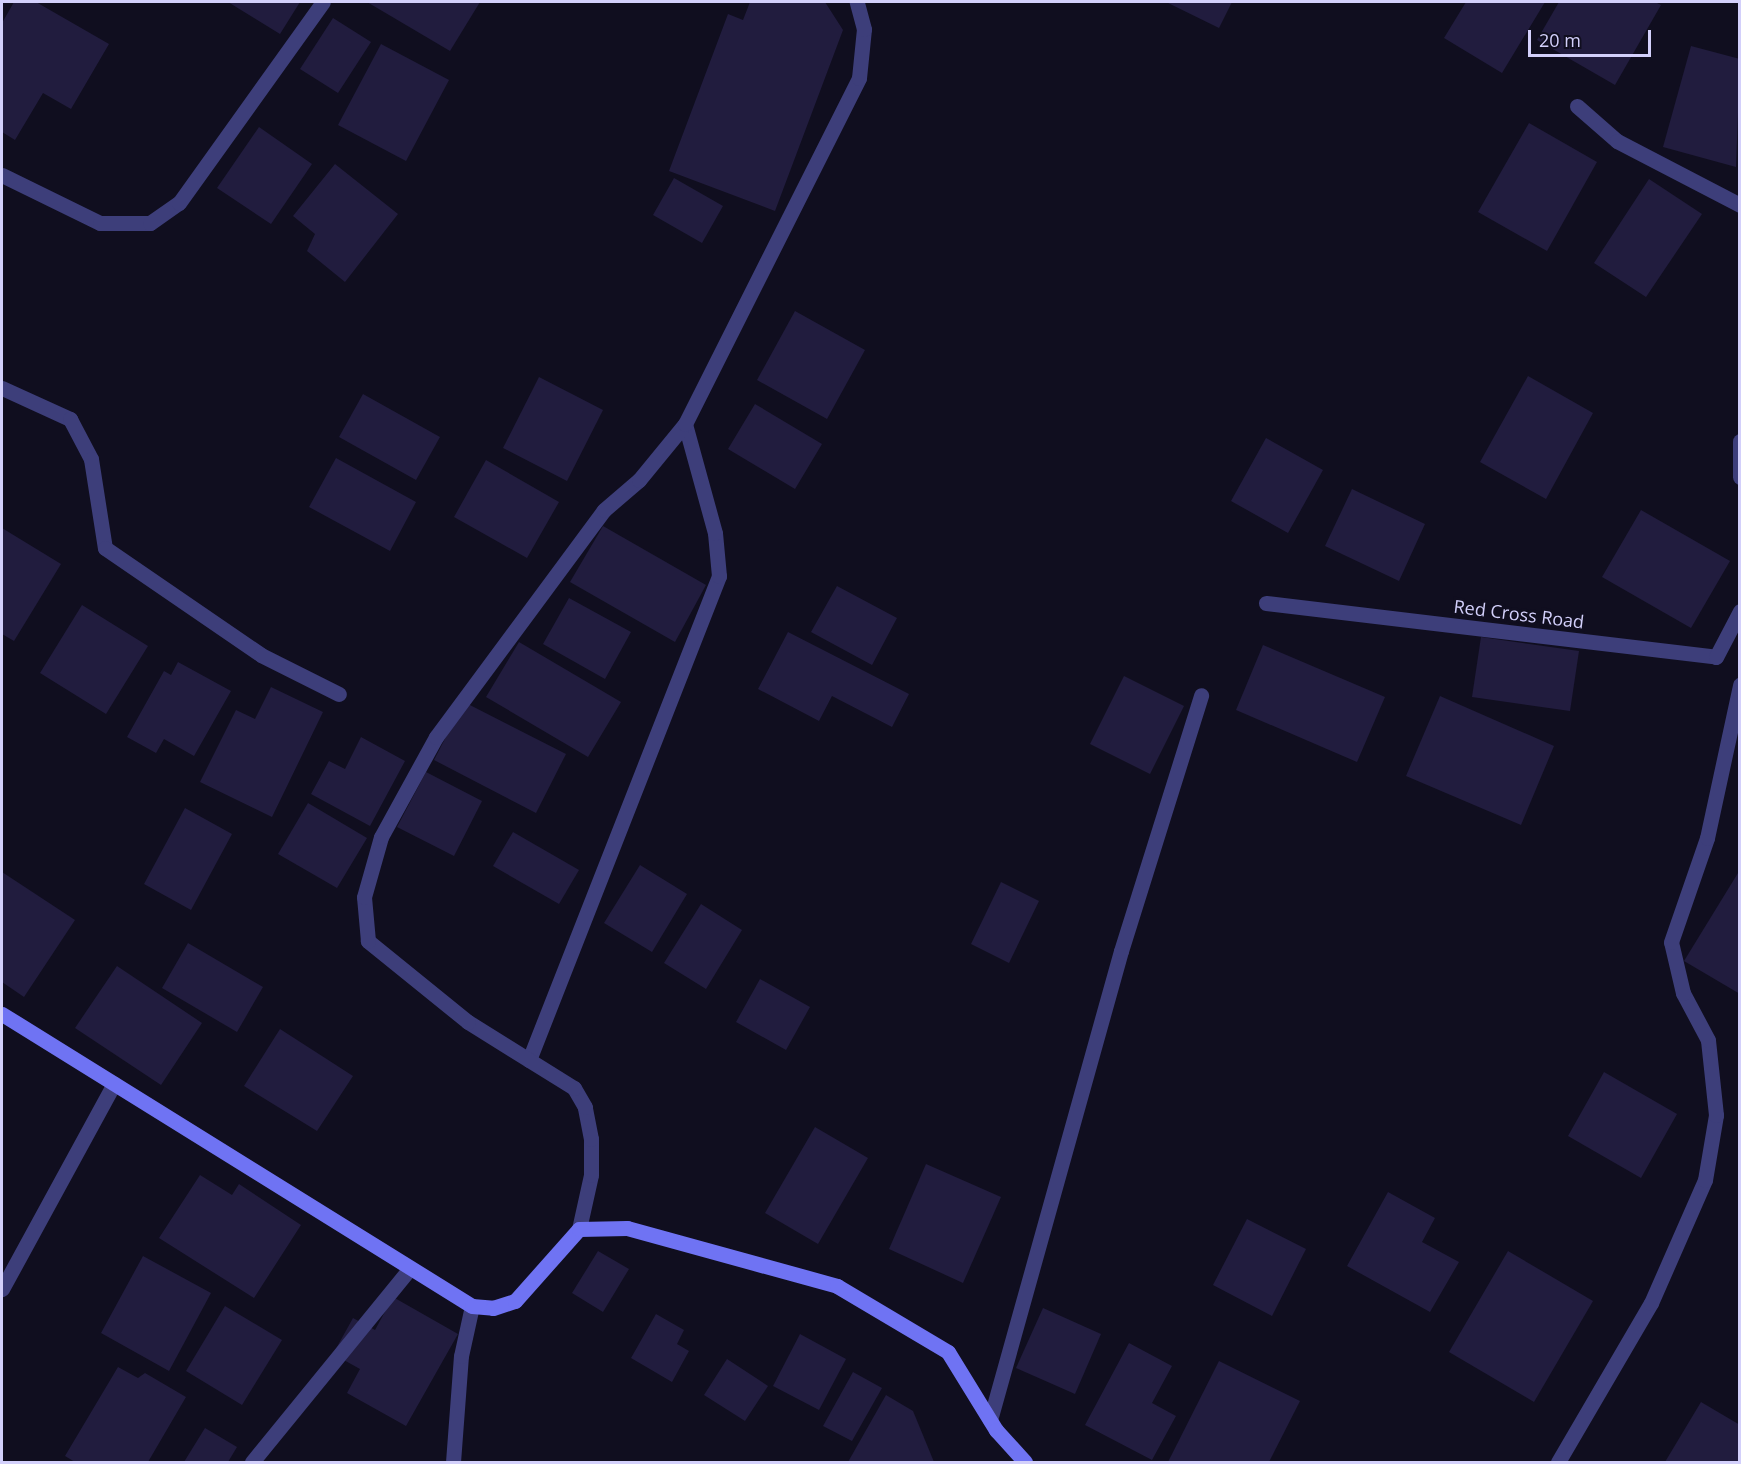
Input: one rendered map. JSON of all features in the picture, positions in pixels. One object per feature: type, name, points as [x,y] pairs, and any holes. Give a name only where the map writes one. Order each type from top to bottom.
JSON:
[{"type":"street","points":[[2,175],[100,223],[150,223],[179,203],[323,2]]},
{"type":"street","points":[[2,1014],[472,1306],[493,1308],[515,1301],[579,1229],[591,1176],[585,1107],[574,1088],[468,1022],[369,941],[364,897],[381,837],[436,737],[604,510],[639,480],[685,424],[859,78],[864,29],[857,2]]},
{"type":"street","points":[[1577,106],[1617,141],[1740,204]]},
{"type":"street","points":[[2,388],[70,419],[91,459],[105,548],[261,655],[339,694]]},
{"type":"street","points":[[529,1060],[719,576],[715,533],[685,424]]},
{"type":"street","points":[[1740,441],[1740,477]]},
{"type":"street","name":"Red Cross Road","points":[[1266,603],[1716,657],[1740,611]]},
{"type":"street","points":[[1558,1462],[1651,1303],[1705,1180],[1716,1115],[1708,1040],[1683,993],[1671,942],[1707,838],[1740,685]]},
{"type":"street","points":[[990,1420],[1121,951],[1202,695]]},
{"type":"street","points":[[2,1289],[114,1084]]},
{"type":"street","points":[[579,1229],[627,1228],[837,1286],[948,1352],[990,1420],[1024,1462]]},
{"type":"street","points":[[252,1462],[410,1268]]},
{"type":"street","points":[[453,1457],[461,1356],[472,1306]]},
{"type":"building","points":[[14,2],[36,2],[109,44],[71,109],[43,93],[15,140],[2,132],[2,23]]},
{"type":"building","points":[[228,2],[300,2],[280,34]]},
{"type":"building","points":[[367,2],[480,2],[450,51]]},
{"type":"building","points":[[750,2],[825,2],[843,30],[775,211],[669,171],[728,14],[743,20]]},
{"type":"building","points":[[1166,2],[1232,2],[1219,28]]},
{"type":"building","points":[[1466,2],[1545,2],[1502,73],[1444,38]]},
{"type":"building","points":[[1559,2],[1655,2],[1661,5],[1615,85],[1537,40]]},
{"type":"building","points":[[333,18],[371,42],[338,93],[300,69]]},
{"type":"building","points":[[381,44],[449,80],[406,161],[338,125]]},
{"type":"building","points":[[1691,46],[1740,59],[1736,167],[1663,147]]},
{"type":"building","points":[[1529,123],[1597,162],[1547,251],[1478,212]]},
{"type":"building","points":[[259,127],[312,164],[271,224],[217,188]]},
{"type":"building","points":[[335,164],[398,214],[345,282],[307,251],[315,234],[293,216]]},
{"type":"building","points":[[674,178],[723,206],[702,243],[653,215]]},
{"type":"building","points":[[1649,179],[1702,214],[1646,297],[1594,263]]},
{"type":"building","points":[[795,311],[865,350],[827,419],[757,380]]},
{"type":"building","points":[[1528,376],[1593,413],[1546,499],[1480,462]]},
{"type":"building","points":[[539,377],[603,410],[567,481],[503,448]]},
{"type":"building","points":[[363,394],[440,437],[416,480],[339,437]]},
{"type":"building","points":[[755,404],[822,444],[795,489],[728,449]]},
{"type":"building","points":[[1266,438],[1323,470],[1288,533],[1231,501]]},
{"type":"building","points":[[336,458],[416,502],[390,551],[309,507]]},
{"type":"building","points":[[486,460],[559,502],[527,558],[454,517]]},
{"type":"building","points":[[1352,489],[1425,524],[1399,581],[1325,546]]},
{"type":"building","points":[[1641,510],[1730,561],[1691,628],[1602,577]]},
{"type":"building","points":[[603,526],[706,585],[675,642],[570,582]]},
{"type":"building","points":[[2,528],[61,564],[14,641],[2,634]]},
{"type":"building","points":[[837,586],[897,618],[872,665],[811,632]]},
{"type":"building","points":[[569,598],[631,632],[605,679],[543,644]]},
{"type":"building","points":[[82,605],[148,646],[106,714],[40,673]]},
{"type":"building","points":[[788,632],[909,694],[892,727],[832,696],[819,721],[758,689]]},
{"type":"building","points":[[1481,637],[1579,651],[1570,711],[1472,697]]},
{"type":"building","points":[[519,642],[621,702],[588,757],[486,697]]},
{"type":"building","points":[[1263,645],[1385,697],[1357,762],[1236,710]]},
{"type":"building","points":[[178,662],[231,691],[194,756],[164,739],[156,753],[127,737],[164,671],[171,675]]},
{"type":"building","points":[[1124,676],[1184,706],[1150,774],[1090,744]]},
{"type":"building","points":[[271,687],[323,712],[272,817],[200,782],[236,710],[255,719]]},
{"type":"building","points":[[1440,696],[1554,746],[1521,825],[1406,776]]},
{"type":"building","points":[[464,702],[566,754],[536,813],[434,760]]},
{"type":"building","points":[[361,737],[405,761],[370,826],[311,794],[329,761],[345,769]]},
{"type":"building","points":[[426,772],[482,801],[454,856],[397,827]]},
{"type":"building","points":[[308,803],[367,838],[337,888],[278,854]]},
{"type":"building","points":[[185,808],[232,834],[191,910],[144,884]]},
{"type":"building","points":[[513,832],[579,870],[559,904],[493,866]]},
{"type":"building","points":[[640,865],[687,894],[652,952],[604,923]]},
{"type":"building","points":[[2,872],[75,920],[24,997],[2,982]]},
{"type":"building","points":[[1738,873],[1740,874],[1740,994],[1684,961]]},
{"type":"building","points":[[1001,882],[1039,901],[1009,963],[971,944]]},
{"type":"building","points":[[701,904],[742,930],[706,989],[664,963]]},
{"type":"building","points":[[188,943],[263,987],[237,1032],[162,988]]},
{"type":"building","points":[[117,966],[202,1023],[161,1085],[75,1028]]},
{"type":"building","points":[[760,979],[810,1007],[786,1050],[736,1022]]},
{"type":"building","points":[[280,1029],[353,1076],[317,1131],[244,1086]]},
{"type":"building","points":[[1604,1072],[1677,1114],[1641,1178],[1568,1136]]},
{"type":"building","points":[[815,1127],[868,1158],[818,1244],[765,1213]]},
{"type":"building","points":[[926,1164],[1001,1197],[963,1283],[889,1249]]},
{"type":"building","points":[[200,1175],[232,1195],[239,1184],[301,1225],[254,1298],[159,1238]]},
{"type":"building","points":[[1388,1192],[1435,1218],[1422,1242],[1459,1262],[1430,1312],[1347,1266]]},
{"type":"building","points":[[1247,1219],[1306,1249],[1272,1316],[1213,1285]]},
{"type":"building","points":[[598,1251],[629,1269],[603,1312],[572,1293]]},
{"type":"building","points":[[1508,1251],[1593,1301],[1534,1402],[1449,1352]]},
{"type":"building","points":[[143,1256],[211,1293],[169,1371],[101,1333]]},
{"type":"building","points":[[393,1297],[458,1334],[406,1426],[347,1393],[360,1369],[333,1354],[353,1318],[375,1330]]},
{"type":"building","points":[[225,1306],[282,1340],[242,1405],[186,1371]]},
{"type":"building","points":[[1043,1308],[1101,1334],[1075,1394],[1016,1368]]},
{"type":"building","points":[[656,1314],[684,1330],[677,1344],[689,1351],[672,1382],[631,1358]]},
{"type":"building","points":[[800,1334],[846,1359],[819,1410],[773,1386]]},
{"type":"building","points":[[1129,1343],[1172,1366],[1152,1403],[1176,1416],[1152,1460],[1085,1425]]},
{"type":"building","points":[[727,1359],[768,1386],[745,1421],[704,1395]]},
{"type":"building","points":[[1219,1361],[1300,1401],[1269,1462],[1168,1462]]},
{"type":"building","points":[[118,1367],[138,1378],[145,1373],[186,1397],[148,1462],[75,1462],[65,1456]]},
{"type":"building","points":[[853,1372],[882,1388],[852,1441],[823,1426]]},
{"type":"building","points":[[886,1395],[913,1411],[934,1462],[848,1462]]},
{"type":"building","points":[[1701,1402],[1740,1425],[1740,1462],[1665,1462]]},
{"type":"building","points":[[205,1428],[237,1447],[228,1462],[184,1462]]}]
